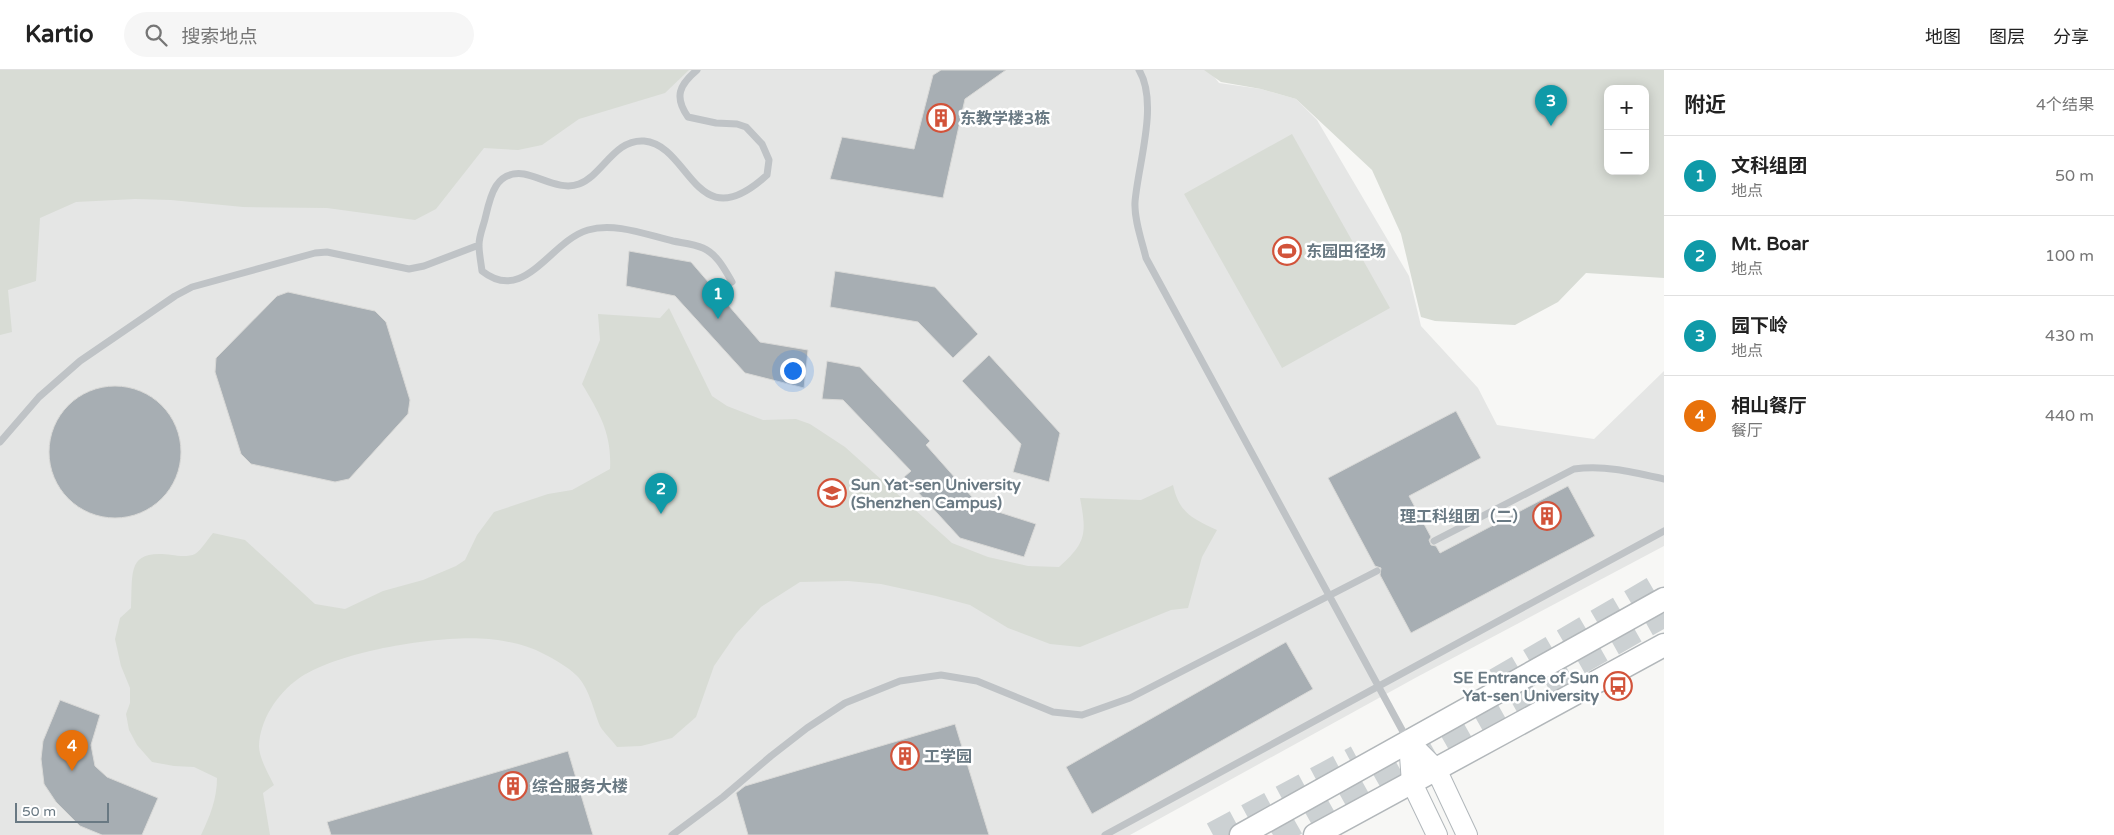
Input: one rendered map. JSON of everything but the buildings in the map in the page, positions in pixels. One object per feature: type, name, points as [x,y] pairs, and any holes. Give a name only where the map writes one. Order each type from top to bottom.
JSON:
[{"type":"main road","points":[[1241,835],[1664,599]]},
{"type":"main road","points":[[1315,835],[1664,646]]},
{"type":"main road","points":[[1409,742],[1436,769],[1466,835]]},
{"type":"main road","points":[[1409,742],[1412,783],[1436,835]]},
{"type":"lane","points":[[697,70],[685,82],[679,94],[681,107],[688,117],[716,123],[737,124],[755,134],[762,144],[769,160],[767,175],[750,191],[732,197],[722,197],[706,192],[689,178],[668,152],[656,145],[643,141],[620,149],[588,179],[579,184],[557,184],[522,174],[511,174],[500,179],[491,192],[479,245],[482,271],[493,280],[506,282],[521,279],[566,242],[586,230],[617,228],[704,248],[722,264],[732,282]]},
{"type":"lane","points":[[1139,70],[1146,80],[1148,102],[1135,204],[1146,258],[1409,742]]},
{"type":"lane","points":[[0,442],[39,397],[80,361],[192,287],[315,253],[327,252],[409,269],[424,266],[479,245]]},
{"type":"lane","points":[[1434,541],[1574,469],[1596,466],[1664,478]]},
{"type":"lane","points":[[1105,835],[1664,531]]},
{"type":"lane","points":[[672,835],[723,797],[807,728],[845,703],[900,681],[941,675],[977,681],[1053,712],[1082,715],[1130,698],[1378,571]]},
{"type":"shaded area","name":"Sun Yat-sen University (Shenzhen Campus)","points":[[0,70],[1209,70],[1219,83],[1261,89],[1296,99],[1317,120],[1409,276],[1421,326],[1478,388],[1497,425],[1594,439],[1664,371],[1664,546],[1417,677],[1130,835],[0,835]]},
{"type":"shaded area","points":[[0,70],[689,70],[665,93],[579,119],[542,145],[518,150],[484,148],[436,209],[415,220],[327,208],[243,207],[171,200],[135,199],[76,202],[40,218],[36,281],[8,290],[12,332],[0,335]]},
{"type":"shaded area","points":[[1204,70],[1664,70],[1664,278],[1586,273],[1558,302],[1515,325],[1435,321],[1421,317],[1401,234],[1372,170],[1296,99],[1261,89],[1221,82]]},
{"type":"shaded area","name":"东园田径场","points":[[1292,134],[1390,308],[1282,368],[1184,194]]},
{"type":"shaded area","points":[[669,308],[712,396],[727,406],[763,420],[796,419],[810,424],[845,447],[952,543],[988,557],[1028,566],[1059,567],[1075,551],[1082,537],[1084,529],[1080,498],[1141,500],[1173,485],[1183,509],[1194,518],[1217,530],[1202,557],[1188,608],[1171,610],[1080,647],[1050,644],[1008,628],[970,605],[936,596],[881,584],[848,581],[800,582],[761,607],[736,634],[714,666],[696,717],[672,738],[641,746],[617,747],[600,726],[587,692],[576,675],[552,658],[524,646],[489,639],[445,639],[418,642],[363,653],[337,660],[315,669],[298,679],[283,692],[266,717],[260,736],[259,751],[274,785],[263,793],[270,835],[201,835],[216,793],[217,778],[194,767],[152,762],[137,745],[129,730],[126,714],[130,703],[130,688],[121,666],[115,639],[120,618],[131,608],[133,574],[139,560],[146,556],[157,554],[193,555],[200,550],[213,533],[245,540],[315,604],[345,609],[383,591],[423,580],[456,566],[465,560],[477,535],[494,512],[548,494],[572,490],[610,469],[609,445],[604,425],[582,384],[600,340],[598,314],[660,318]]},
{"type":"tunnel","points":[[1496,681],[1664,583]]},
{"type":"tunnel","points":[[1273,835],[1664,614]]},
{"type":"tunnel","points":[[1213,835],[1357,758]]},
{"type":"place","name":"东教学楼3栋","points":[[941,118]]},
{"type":"place","name":"园下岭","points":[[1551,126]]},
{"type":"place","name":"东园田径场","points":[[1287,251]]},
{"type":"place","name":"文科组团","points":[[718,319]]},
{"type":"place","name":"Sun Yat-sen University (Shenzhen Campus)","points":[[832,493]]},
{"type":"place","name":"Mt. Boar","points":[[661,514]]},
{"type":"place","name":"理工科组团（二）","points":[[1547,516]]},
{"type":"place","name":"SE Entrance of Sun Yat-sen University","points":[[1618,686]]},
{"type":"place","name":"工学园","points":[[905,756]]},
{"type":"place","name":"相山餐厅","points":[[72,771]]},
{"type":"place","name":"综合服务大楼","points":[[513,786]]}]
